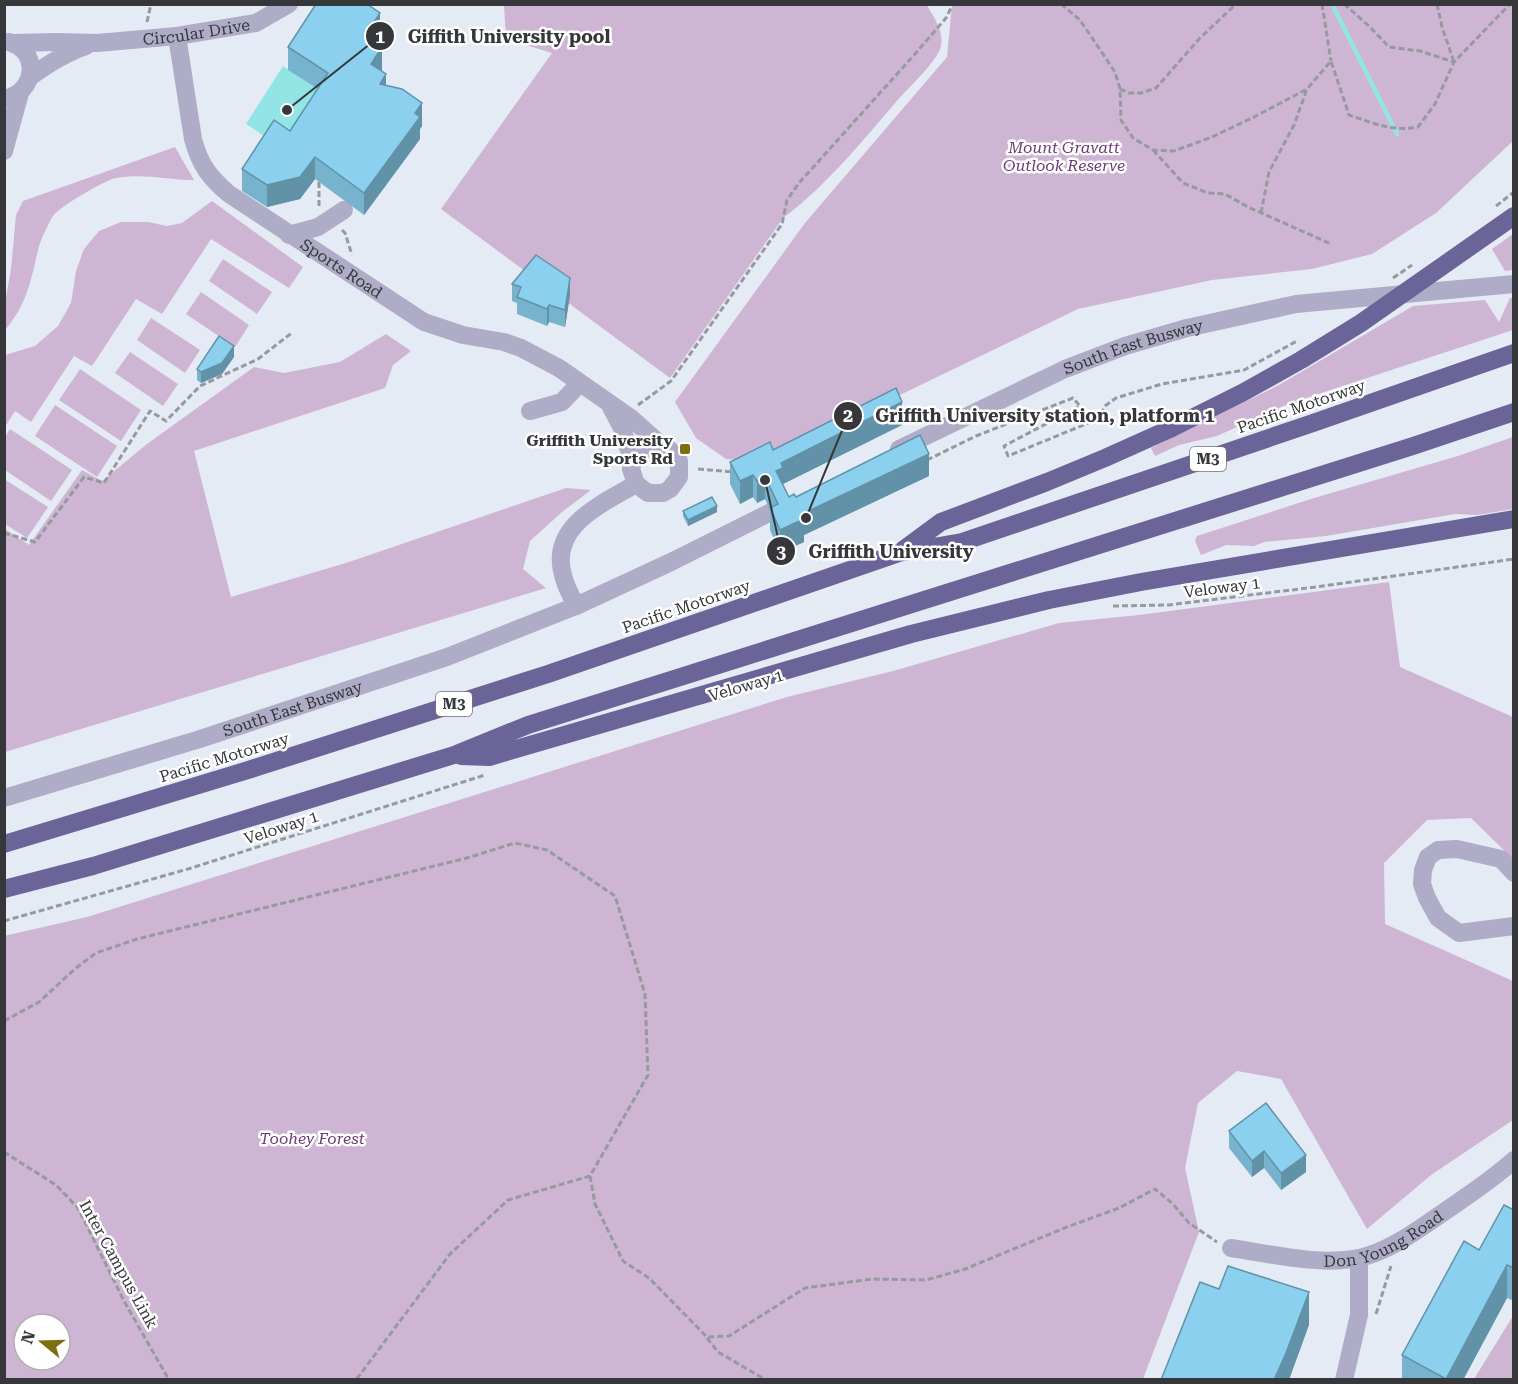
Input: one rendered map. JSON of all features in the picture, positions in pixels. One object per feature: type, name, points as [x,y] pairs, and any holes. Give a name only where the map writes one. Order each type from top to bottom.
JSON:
[{"type":"highway","points":[[899,553],[941,522],[1105,458],[1242,393],[1360,323],[1514,216]]},
{"type":"highway","name":"Pacific Motorway","points":[[4,844],[245,771],[537,677],[899,553],[962,542],[1514,353]]},
{"type":"highway","points":[[4,889],[93,866],[454,755],[528,725],[1413,446],[1514,412]]},
{"type":"highway","points":[[454,755],[489,757],[877,643],[1049,600],[1141,582],[1514,519]]},
{"type":"street","name":"Circular Drive","points":[[10,42],[97,43],[177,36],[256,23],[289,4]]},
{"type":"street","name":"Sports Road","points":[[177,36],[193,139],[207,174],[229,194],[424,322],[463,335],[504,342],[521,348],[560,368],[579,384],[632,419],[662,446],[669,449],[679,461],[680,469],[676,484],[663,493],[656,494],[641,489],[636,484]]},
{"type":"street","points":[[4,151],[18,90],[30,61],[21,48],[10,42]]},
{"type":"street","name":"Circular Drive","points":[[18,90],[52,61],[70,51],[97,43]]},
{"type":"street","points":[[289,234],[318,227],[344,210]]},
{"type":"street","name":"South East Busway","points":[[888,455],[1065,369],[1125,346],[1197,326],[1296,304],[1509,284]]},
{"type":"street","points":[[530,411],[562,402],[579,384]]},
{"type":"street","points":[[610,405],[621,426],[633,462]]},
{"type":"street","points":[[576,606],[562,574],[561,551],[570,529],[586,515],[636,484],[631,469],[636,456],[648,447],[662,446]]},
{"type":"street","name":"South East Busway","points":[[4,798],[200,740],[447,657],[576,606],[781,507]]},
{"type":"street","points":[[1514,873],[1501,859],[1457,849],[1438,850],[1428,857],[1423,870],[1422,884],[1438,918],[1460,933],[1514,926]]},
{"type":"street","name":"Don Young Road","points":[[1231,1248],[1310,1261],[1359,1258],[1392,1245],[1421,1228],[1495,1177],[1514,1160]]},
{"type":"street","points":[[1344,1380],[1359,1315],[1359,1258]]},
{"type":"path","points":[[636,406],[670,381],[782,224],[787,200],[799,183],[946,18],[953,4]]},
{"type":"path","points":[[1061,4],[1080,20],[1115,72],[1120,89],[1121,120],[1133,138],[1153,150],[1183,183],[1208,193],[1225,194],[1261,213],[1332,244]]},
{"type":"path","points":[[1120,89],[1129,93],[1142,93],[1156,88],[1199,39],[1236,4]]},
{"type":"path","points":[[1322,4],[1331,61],[1349,115],[1384,127],[1404,130],[1418,127],[1435,104],[1454,62],[1510,4]]},
{"type":"path","points":[[1344,4],[1389,47],[1420,51],[1454,62]]},
{"type":"path","points":[[1437,4],[1454,62]]},
{"type":"path","points":[[1261,213],[1269,172],[1294,125],[1307,90],[1331,61]]},
{"type":"path","points":[[1153,150],[1174,151],[1212,137],[1307,90]]},
{"type":"path","points":[[1491,210],[1514,192]]},
{"type":"path","points":[[345,233],[354,262]]},
{"type":"path","points":[[1384,284],[1414,263]]},
{"type":"path","points":[[4,533],[35,542],[84,477],[104,483],[150,411],[166,421],[200,386],[258,359],[292,332]]},
{"type":"path","points":[[922,462],[976,436],[1073,398],[1080,406],[1004,446],[1008,456],[1098,419],[1105,406],[1116,398],[1162,384],[1244,370],[1305,336]]},
{"type":"path","points":[[698,468],[744,472]]},
{"type":"path","name":"Veloway 1","points":[[1104,607],[1168,605],[1316,588],[1514,559]]},
{"type":"path","name":"Veloway 1","points":[[4,921],[188,869],[486,774]]},
{"type":"path","points":[[4,1022],[39,1002],[96,953],[137,939],[467,858],[515,843],[548,850],[615,896],[645,994],[648,1075],[590,1176],[595,1204],[622,1261],[649,1278],[707,1337],[718,1352],[766,1380]]},
{"type":"path","name":"Inter Campus Link","points":[[4,1152],[56,1185],[78,1208],[124,1301],[169,1380]]},
{"type":"path","points":[[356,1380],[450,1254],[508,1200],[590,1176]]},
{"type":"path","points":[[707,1337],[729,1336],[806,1288],[872,1279],[926,1280],[965,1269],[1119,1208],[1155,1189],[1172,1203],[1189,1223],[1210,1239],[1231,1248]]},
{"type":"green space","points":[[926,4],[938,24],[942,40],[936,57],[831,175],[783,218],[670,378],[441,209],[552,53],[506,39],[504,5]]},
{"type":"green space","name":"Mount Gravatt Outlook Reserve","points":[[952,5],[1513,5],[1513,141],[1436,213],[1372,254],[1312,269],[1212,280],[1078,309],[763,461],[726,459],[696,438],[675,402],[805,223],[947,57]]},
{"type":"green space","points":[[175,147],[194,180],[146,176],[116,178],[83,194],[53,216],[39,246],[24,300],[5,330],[5,303],[16,215],[23,201]]},
{"type":"green space","points":[[212,201],[303,267],[289,288],[211,239],[162,314],[136,299],[92,366],[74,356],[31,422],[15,411],[5,427],[5,355],[35,346],[58,326],[71,303],[76,271],[84,249],[99,231],[121,222],[148,222],[167,226],[182,223]]},
{"type":"green space","points":[[1513,234],[1513,270],[1505,271],[1492,249]]},
{"type":"green space","points":[[223,259],[272,292],[257,314],[209,281]]},
{"type":"green space","points":[[201,292],[249,325],[235,347],[186,314]]},
{"type":"green space","points":[[1510,298],[1513,298],[1513,330],[1288,404],[1217,436],[1179,445],[1155,456],[1151,448],[1279,385],[1413,306],[1485,300],[1499,322]]},
{"type":"green space","points":[[151,318],[200,350],[185,373],[137,340]]},
{"type":"green space","points":[[386,334],[411,351],[393,365],[385,388],[194,451],[231,597],[349,562],[566,488],[591,490],[530,541],[523,569],[546,588],[5,752],[5,529],[29,545],[82,470],[102,481],[147,444],[254,367],[284,373],[340,362]]},
{"type":"green space","points":[[130,352],[178,384],[163,406],[115,373]]},
{"type":"green space","points":[[80,369],[141,410],[121,441],[59,400]]},
{"type":"green space","points":[[55,405],[117,446],[97,477],[35,436]]},
{"type":"green space","points":[[10,429],[72,470],[51,501],[5,470],[5,437]]},
{"type":"green space","points":[[1513,437],[1513,509],[1477,515],[1455,514],[1326,536],[1264,542],[1254,546],[1226,545],[1201,555],[1195,541],[1197,536]]},
{"type":"green space","points":[[4,479],[48,507],[27,538],[5,524]]},
{"type":"green space","name":"Toohey Forest","points":[[1389,582],[1400,667],[1513,717],[1513,859],[1471,818],[1427,820],[1384,863],[1385,924],[1513,981],[1513,1120],[1431,1175],[1367,1229],[1281,1079],[1237,1071],[1198,1103],[1185,1168],[1199,1232],[1143,1379],[5,1379],[4,936],[87,917],[787,697],[893,671],[1059,623],[1139,615]]},
{"type":"green space","points":[[1513,1316],[1513,1379],[1474,1379]]},
{"type":"water","points":[[283,66],[328,95],[290,153],[246,124]]},
{"type":"building","points":[[316,4],[367,4],[380,13],[370,28],[378,33],[373,41],[382,47],[371,64],[386,74],[380,84],[402,89],[422,103],[415,113],[420,117],[364,193],[315,157],[300,177],[267,185],[242,169],[274,120],[290,131],[328,73],[288,47]]},
{"type":"building","points":[[536,255],[570,278],[565,310],[549,305],[547,309],[517,297],[521,287],[512,284]]},
{"type":"building","points":[[219,336],[234,346],[222,363],[201,372],[197,369]]},
{"type":"building","points":[[896,388],[902,402],[781,463],[783,468],[776,471],[789,497],[794,494],[796,497],[920,435],[929,454],[802,514],[804,519],[780,530],[770,508],[778,504],[765,477],[757,481],[753,475],[740,481],[730,462],[770,442],[773,450]]},
{"type":"building","points":[[712,497],[717,506],[688,520],[683,511]]},
{"type":"building","points":[[1266,1103],[1306,1155],[1281,1173],[1264,1151],[1252,1161],[1229,1131]]},
{"type":"building","points":[[1504,1205],[1514,1210],[1514,1268],[1507,1265],[1446,1379],[1402,1355],[1464,1241],[1479,1250]]},
{"type":"building","points":[[1228,1266],[1309,1292],[1274,1380],[1161,1380],[1200,1282],[1219,1289]]},
{"type":"waterway","points":[[1332,4],[1397,134]]},
{"type":"place","name":"Giffith University pool","points":[[287,110]]},
{"type":"place","name":"Griffith University Sports Rd","points":[[685,449]]},
{"type":"place","name":"Griffith University","points":[[765,480]]},
{"type":"place","name":"Griffith University station, platform 1","points":[[806,518]]}]
